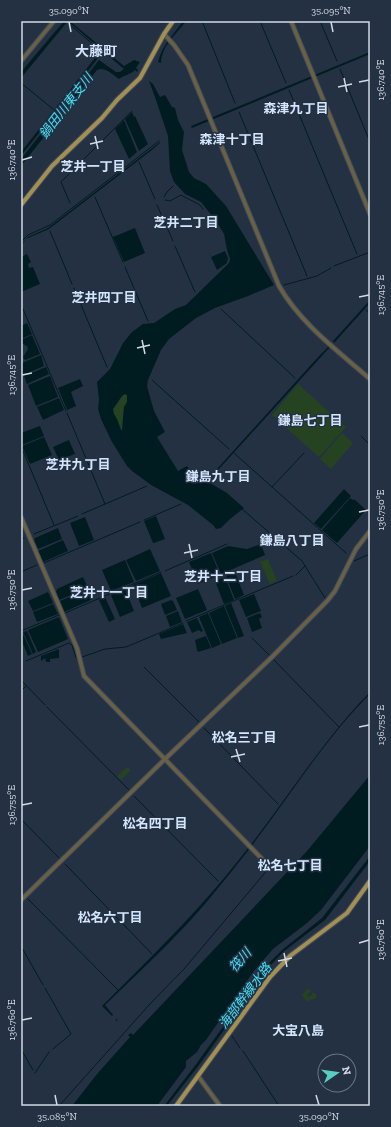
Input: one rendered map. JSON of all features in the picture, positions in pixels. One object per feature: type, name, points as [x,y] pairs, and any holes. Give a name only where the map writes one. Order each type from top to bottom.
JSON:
[{"type":"main road","points":[[21,205],[52,166],[102,118],[116,100],[140,78],[173,21]]},
{"type":"main road","points":[[176,1106],[270,976],[290,956],[347,914],[370,881]]},
{"type":"street","points":[[21,61],[54,21]]},
{"type":"street","points":[[290,21],[370,214]]},
{"type":"street","points":[[165,35],[188,65],[279,286],[299,315],[370,379]]},
{"type":"street","points":[[21,517],[76,648],[84,676],[263,860]]},
{"type":"street","points":[[21,900],[272,657],[328,600],[335,591],[356,549],[370,531]]},
{"type":"street","points":[[198,1076],[220,1106]]},
{"type":"green space","points":[[298,384],[346,427],[319,457],[272,415]]},
{"type":"green space","points":[[125,394],[127,395],[127,402],[124,407],[121,430],[114,411]]},
{"type":"green space","points":[[342,433],[353,443],[331,469],[320,459]]},
{"type":"green space","points":[[268,559],[277,581],[270,584],[260,562]]},
{"type":"green space","points":[[129,767],[130,771],[121,780],[117,776]]},
{"type":"green space","points":[[308,988],[311,991],[307,995],[309,997],[315,993],[317,997],[312,1000],[310,999],[307,1002],[302,995]]},
{"type":"water","points":[[64,21],[68,21],[21,78],[21,72]]},
{"type":"water","points":[[183,21],[186,21],[167,45],[161,63],[158,62],[165,45]]},
{"type":"water","name":"鍋田川東支川","points":[[71,22],[124,66],[134,60],[140,62],[136,68],[138,70],[137,72],[135,70],[119,79],[105,70],[97,70],[21,166],[21,159],[99,60],[116,72],[120,72],[124,69],[105,53],[99,57],[21,156],[21,152],[98,54],[103,54],[104,52],[70,23]]},
{"type":"water","points":[[370,52],[370,54],[192,128],[191,126]]},
{"type":"water","points":[[149,81],[153,84],[160,97],[165,95],[172,107],[175,108],[178,120],[184,132],[182,150],[189,172],[194,178],[206,184],[226,206],[274,285],[215,308],[196,318],[169,339],[161,350],[148,380],[147,386],[154,411],[165,432],[157,437],[178,471],[187,466],[196,475],[207,480],[319,356],[328,347],[330,347],[209,480],[210,483],[227,493],[244,508],[221,528],[216,529],[188,505],[151,485],[127,466],[112,442],[98,409],[99,399],[97,382],[110,369],[123,343],[132,332],[143,324],[154,323],[175,309],[186,305],[229,263],[230,259],[224,234],[216,221],[201,202],[185,194],[174,182],[170,171],[168,136]],"holes":[[[125,394],[127,395],[127,402],[124,407],[121,430],[113,409],[122,396]]]},
{"type":"water","points":[[132,112],[148,144],[139,151],[125,119]]},
{"type":"water","points":[[124,120],[137,152],[129,159],[115,129]]},
{"type":"water","points":[[160,142],[152,150],[49,229],[26,239],[48,228]]},
{"type":"water","points":[[135,228],[145,253],[124,262],[113,237]]},
{"type":"water","points":[[225,251],[228,258],[227,263],[217,270],[211,257]]},
{"type":"water","points":[[27,254],[31,262],[28,264],[29,268],[33,267],[40,284],[21,292],[21,257]]},
{"type":"water","points":[[370,300],[370,303],[334,343],[333,341]]},
{"type":"water","points":[[27,323],[32,334],[21,339],[21,326]]},
{"type":"water","points":[[32,335],[40,354],[25,360],[23,357],[28,349],[27,346],[21,343],[21,340]]},
{"type":"water","points":[[41,355],[44,366],[23,375],[21,370],[22,363]]},
{"type":"water","points":[[46,367],[49,374],[27,384],[24,376]]},
{"type":"water","points":[[50,376],[58,397],[36,406],[28,385]]},
{"type":"water","points":[[80,379],[83,386],[71,392],[76,406],[67,410],[58,388]]},
{"type":"water","points":[[59,398],[64,410],[43,420],[37,407]]},
{"type":"water","points":[[40,426],[44,436],[22,445],[21,433]]},
{"type":"water","points":[[44,437],[52,455],[30,464],[22,446]]},
{"type":"water","points":[[69,440],[75,454],[59,460],[53,447]]},
{"type":"water","points":[[344,489],[351,496],[321,529],[314,523]]},
{"type":"water","points":[[350,498],[353,500],[354,499],[366,510],[337,543],[322,530]]},
{"type":"water","points":[[156,516],[165,539],[153,543],[144,521]]},
{"type":"water","points":[[85,517],[94,540],[79,546],[70,523]]},
{"type":"water","points":[[58,528],[62,539],[38,549],[34,540],[35,538]]},
{"type":"water","points":[[63,540],[68,551],[43,562],[38,551]]},
{"type":"water","points":[[261,544],[265,555],[221,574],[212,553],[228,546],[247,549]]},
{"type":"water","points":[[150,549],[160,571],[136,581],[126,560]]},
{"type":"water","points":[[211,553],[220,575],[198,584],[189,562]]},
{"type":"water","points":[[125,560],[134,582],[111,591],[102,570]]},
{"type":"water","points":[[235,572],[244,595],[235,599],[226,576]]},
{"type":"water","points":[[161,573],[171,596],[142,608],[133,585]]},
{"type":"water","points":[[83,577],[88,588],[59,600],[56,592],[57,589]]},
{"type":"water","points":[[225,577],[234,600],[224,604],[215,581]]},
{"type":"water","points":[[88,589],[93,599],[64,612],[60,601]]},
{"type":"water","points":[[125,589],[134,611],[120,617],[111,595]]},
{"type":"water","points":[[198,589],[207,610],[185,619],[176,598]]},
{"type":"water","points":[[48,592],[53,603],[33,611],[28,601]]},
{"type":"water","points":[[254,594],[261,611],[246,617],[239,600]]},
{"type":"water","points":[[105,597],[115,619],[109,622],[99,600]]},
{"type":"water","points":[[171,600],[173,601],[177,610],[165,615],[161,604]]},
{"type":"water","points":[[231,603],[244,636],[238,638],[225,606]]},
{"type":"water","points":[[53,604],[58,614],[37,622],[33,612]]},
{"type":"water","points":[[224,606],[237,638],[222,644],[209,613]]},
{"type":"water","points":[[178,611],[182,622],[170,627],[166,616]]},
{"type":"water","points":[[208,613],[221,644],[212,648],[199,617]]},
{"type":"water","points":[[260,613],[262,617],[259,619],[262,628],[252,632],[247,618]]},
{"type":"water","points":[[59,617],[68,639],[38,652],[28,630]]},
{"type":"water","points":[[197,618],[203,631],[201,632],[199,630],[192,633],[187,622]]},
{"type":"water","points":[[183,624],[187,633],[161,639],[159,634]]},
{"type":"water","points":[[27,631],[36,652],[33,654],[23,632]]},
{"type":"water","points":[[22,632],[32,654],[28,656],[21,639]]},
{"type":"water","points":[[206,636],[211,648],[198,652],[195,640]]},
{"type":"water","points":[[59,649],[59,658],[50,659],[50,662],[46,662],[45,658],[41,661],[41,656]]},
{"type":"water","points":[[370,692],[370,694],[321,751],[247,852],[204,905],[189,922],[105,1005],[113,1015],[112,1016],[102,1006],[174,934],[225,877],[263,829],[331,736]]},
{"type":"water","name":"筏川","points":[[370,775],[370,846],[321,910],[307,923],[273,949],[254,971],[197,1052],[186,1061],[186,1067],[157,1106],[72,1106],[97,1074],[130,1037],[128,1035],[131,1033],[133,1035],[307,851]]},
{"type":"water","name":"海部幹線水路","points":[[370,856],[370,861],[325,920],[283,952],[269,967],[199,1065],[167,1106],[164,1106],[197,1063],[267,965],[282,950],[322,918]]},
{"type":"waterway","points":[[202,21],[235,103]]},
{"type":"waterway","points":[[260,21],[286,83]]},
{"type":"waterway","points":[[320,21],[337,61]]},
{"type":"waterway","points":[[69,24],[102,52]]},
{"type":"waterway","points":[[340,69],[370,142]]},
{"type":"waterway","name":"鍋田川東支川","points":[[21,83],[53,109]]},
{"type":"waterway","points":[[289,90],[357,254]]},
{"type":"waterway","points":[[103,140],[132,111]]},
{"type":"waterway","points":[[239,112],[307,276]]},
{"type":"waterway","points":[[21,242],[28,235],[50,225],[159,141]]},
{"type":"waterway","points":[[70,203],[61,182],[99,144]]},
{"type":"waterway","points":[[139,162],[155,199]]},
{"type":"waterway","points":[[164,197],[173,186]]},
{"type":"waterway","points":[[165,200],[170,201],[181,195],[200,205],[203,209]]},
{"type":"waterway","points":[[95,197],[123,262]]},
{"type":"waterway","points":[[157,205],[173,241]]},
{"type":"waterway","points":[[50,231],[72,284]]},
{"type":"waterway","points":[[175,246],[195,292]]},
{"type":"waterway","points":[[334,266],[370,252]]},
{"type":"waterway","points":[[125,267],[148,321]]},
{"type":"waterway","points":[[284,285],[317,276],[331,268]]},
{"type":"waterway","points":[[74,288],[107,367]]},
{"type":"waterway","points":[[23,309],[66,411]]},
{"type":"waterway","points":[[221,309],[295,378]]},
{"type":"waterway","points":[[366,310],[370,313]]},
{"type":"waterway","points":[[152,380],[229,449]]},
{"type":"waterway","points":[[67,413],[105,504]]},
{"type":"waterway","points":[[361,436],[370,445]]},
{"type":"waterway","points":[[21,446],[54,525]]},
{"type":"waterway","points":[[234,453],[346,553]]},
{"type":"waterway","points":[[272,487],[304,453]]},
{"type":"waterway","points":[[82,514],[147,486]]},
{"type":"waterway","points":[[144,520],[181,504]]},
{"type":"waterway","points":[[242,509],[302,561],[325,598]]},
{"type":"waterway","points":[[34,534],[78,516]]},
{"type":"waterway","points":[[44,563],[140,522]]},
{"type":"waterway","points":[[165,571],[227,544]]},
{"type":"waterway","points":[[354,561],[370,554]]},
{"type":"waterway","points":[[21,572],[37,565]]},
{"type":"waterway","points":[[296,575],[305,566]]},
{"type":"waterway","points":[[65,613],[161,572]]},
{"type":"waterway","points":[[186,621],[293,576]]},
{"type":"waterway","points":[[21,631],[59,615]]},
{"type":"waterway","points":[[82,657],[105,649],[126,647],[183,623]]},
{"type":"waterway","points":[[252,638],[269,655]]},
{"type":"waterway","points":[[26,661],[69,643],[72,645],[76,658]]},
{"type":"waterway","points":[[274,660],[339,727]]},
{"type":"waterway","points":[[144,667],[199,722]]},
{"type":"waterway","points":[[21,680],[45,705]]},
{"type":"waterway","points":[[21,691],[26,686]]},
{"type":"waterway","points":[[47,707],[129,790]]},
{"type":"waterway","points":[[204,728],[278,804]]},
{"type":"waterway","points":[[134,796],[218,881]]},
{"type":"waterway","points":[[21,819],[60,859]]},
{"type":"waterway","points":[[65,864],[152,954]]},
{"type":"waterway","points":[[59,1106],[149,1005],[184,969],[269,868]]},
{"type":"waterway","points":[[28,899],[118,990]]},
{"type":"waterway","points":[[21,946],[43,985]]},
{"type":"waterway","points":[[370,973],[370,990]]},
{"type":"waterway","points":[[45,988],[71,1034],[53,1049]]},
{"type":"waterway","name":"海部幹線水路","points":[[232,1036],[240,1048]]},
{"type":"waterway","points":[[21,1049],[33,1070]]},
{"type":"waterway","points":[[243,1051],[279,1106]]},
{"type":"waterway","points":[[35,1073],[49,1052]]},
{"type":"district","name":"大藤町","points":[[96,51]]},
{"type":"district","name":"森津九丁目","points":[[296,108]]},
{"type":"district","name":"森津十丁目","points":[[232,139]]},
{"type":"district","name":"芝井一丁目","points":[[93,166]]},
{"type":"district","name":"芝井二丁目","points":[[186,222]]},
{"type":"district","name":"芝井四丁目","points":[[104,297]]},
{"type":"district","name":"鎌島七丁目","points":[[310,420]]},
{"type":"district","name":"芝井九丁目","points":[[78,464]]},
{"type":"district","name":"鎌島九丁目","points":[[218,476]]},
{"type":"district","name":"鎌島八丁目","points":[[292,540]]},
{"type":"district","name":"芝井十二丁目","points":[[223,576]]},
{"type":"district","name":"芝井十一丁目","points":[[109,592]]},
{"type":"district","name":"松名三丁目","points":[[244,737]]},
{"type":"district","name":"松名四丁目","points":[[155,823]]},
{"type":"district","name":"松名七丁目","points":[[290,865]]},
{"type":"district","name":"松名六丁目","points":[[110,917]]},
{"type":"district","name":"大宝八島","points":[[298,1030]]}]
